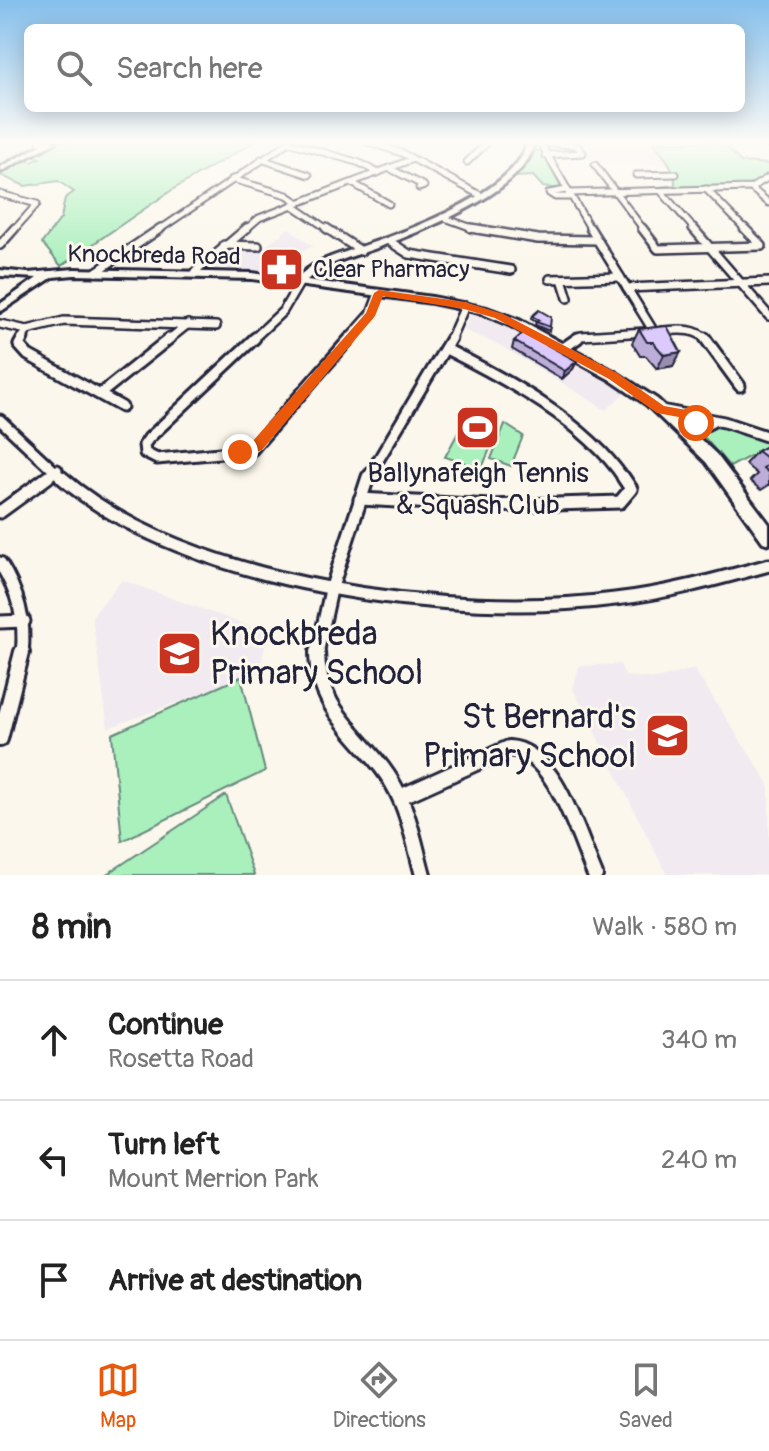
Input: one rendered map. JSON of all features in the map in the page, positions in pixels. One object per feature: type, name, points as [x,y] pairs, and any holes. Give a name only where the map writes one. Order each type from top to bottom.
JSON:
[{"type":"street","points":[[96,272],[226,183]]},
{"type":"street","points":[[245,183],[287,195],[361,251]]},
{"type":"street","points":[[194,273],[255,220],[352,183],[389,204]]},
{"type":"street","points":[[418,183],[424,186],[419,188]]},
{"type":"street","points":[[457,183],[480,195]]},
{"type":"street","points":[[269,278],[311,269],[389,241],[442,217],[498,183]]},
{"type":"street","points":[[561,183],[654,332]]},
{"type":"street","points":[[608,183],[658,249],[762,245],[706,189]]},
{"type":"street","points":[[642,183],[649,191]]},
{"type":"street","points":[[568,193],[751,188],[759,183]]},
{"type":"street","points":[[751,188],[769,203]]},
{"type":"street","points":[[661,191],[769,316]]},
{"type":"street","points":[[0,194],[37,204],[0,245]]},
{"type":"street","points":[[442,217],[465,227],[540,239],[597,240]]},
{"type":"street","points":[[389,241],[409,254],[511,270]]},
{"type":"street","points":[[224,245],[258,246]]},
{"type":"street","points":[[311,269],[283,311],[149,438],[144,445],[145,453],[157,459],[252,450],[371,314],[379,293]]},
{"type":"street","points":[[0,273],[51,274]]},
{"type":"street","name":"Knockbreda Road","points":[[0,309],[51,274],[194,273],[269,278]]},
{"type":"street","points":[[550,279],[620,277]]},
{"type":"street","points":[[269,278],[465,306],[499,316],[621,381],[693,430],[724,422]]},
{"type":"street","points":[[562,279],[568,298]]},
{"type":"street","points":[[627,288],[769,282]]},
{"type":"street","points":[[423,875],[400,797],[364,745],[331,708],[319,682],[317,654],[331,590],[360,499],[380,454],[446,349],[465,306]]},
{"type":"street","points":[[0,324],[27,330],[64,321],[216,326]]},
{"type":"street","points":[[100,394],[188,324]]},
{"type":"street","points":[[0,335],[12,329]]},
{"type":"street","points":[[27,330],[19,345],[22,351],[122,407]]},
{"type":"street","points":[[562,349],[581,336],[689,330],[703,335],[740,386]]},
{"type":"street","points":[[360,499],[476,508],[563,506],[620,502],[631,489],[617,466],[583,435],[446,349]]},
{"type":"street","points":[[661,410],[724,422],[769,437]]},
{"type":"street","points":[[688,414],[693,430],[769,537]]},
{"type":"street","points":[[0,420],[83,495],[107,512],[186,547],[283,579],[331,590],[441,602],[593,602],[686,588],[769,565]]},
{"type":"street","points":[[0,512],[57,470]]},
{"type":"street","points":[[0,563],[17,593],[24,621],[25,654],[0,739]]},
{"type":"street","points":[[0,622],[24,621]]},
{"type":"street","points":[[400,797],[509,748],[522,748],[538,757],[549,771],[595,875]]},
{"type":"shaded area","points":[[289,228],[313,247],[291,254],[304,266],[276,273],[191,270],[215,248],[262,249]]},
{"type":"shaded area","points":[[471,312],[507,325],[627,391],[606,410],[501,346],[464,330]]},
{"type":"shaded area","name":"Knockbreda Primary School","points":[[122,580],[268,633],[259,672],[108,728],[92,616]]},
{"type":"shaded area","name":"St Bernard's Primary School","points":[[620,664],[625,676],[656,679],[694,669],[769,784],[769,875],[667,875],[573,689],[579,666]]},
{"type":"green space","points":[[18,183],[46,183],[25,186]]},
{"type":"green space","points":[[61,183],[184,183],[61,266],[42,243],[61,218],[65,198],[74,192]]},
{"type":"green space","points":[[539,183],[559,183],[562,189],[543,187]]},
{"type":"green space","points":[[754,183],[748,186],[652,188]]},
{"type":"green space","points":[[505,424],[523,436],[511,466],[491,459]]},
{"type":"green space","points":[[719,426],[769,441],[769,459],[750,456],[730,467],[703,436],[708,429]]},
{"type":"green space","points":[[461,427],[494,439],[482,468],[445,457]]},
{"type":"green space","points":[[241,677],[265,771],[122,841],[112,734]]},
{"type":"green space","points":[[226,795],[254,875],[106,875]]},
{"type":"building","points":[[539,310],[551,317],[550,327],[536,322],[539,320],[532,316]]},
{"type":"building","points":[[667,326],[681,352],[664,355],[653,342],[647,342],[639,329]]},
{"type":"building","points":[[524,332],[577,361],[565,371],[514,341]]},
{"type":"building","points":[[769,446],[769,460],[757,451]]},
{"type":"place","name":"Clear Pharmacy","points":[[282,269]]},
{"type":"place","name":"Ballynafeigh Tennis & Squash Club","points":[[478,428]]},
{"type":"place","name":"Knockbreda Primary School","points":[[179,653]]},
{"type":"place","name":"St Bernard's Primary School","points":[[667,736]]},
{"type":"route","points":[[240,452],[257,446],[371,314],[379,293],[465,306],[499,316],[613,376],[661,410],[688,414],[696,423]]}]
